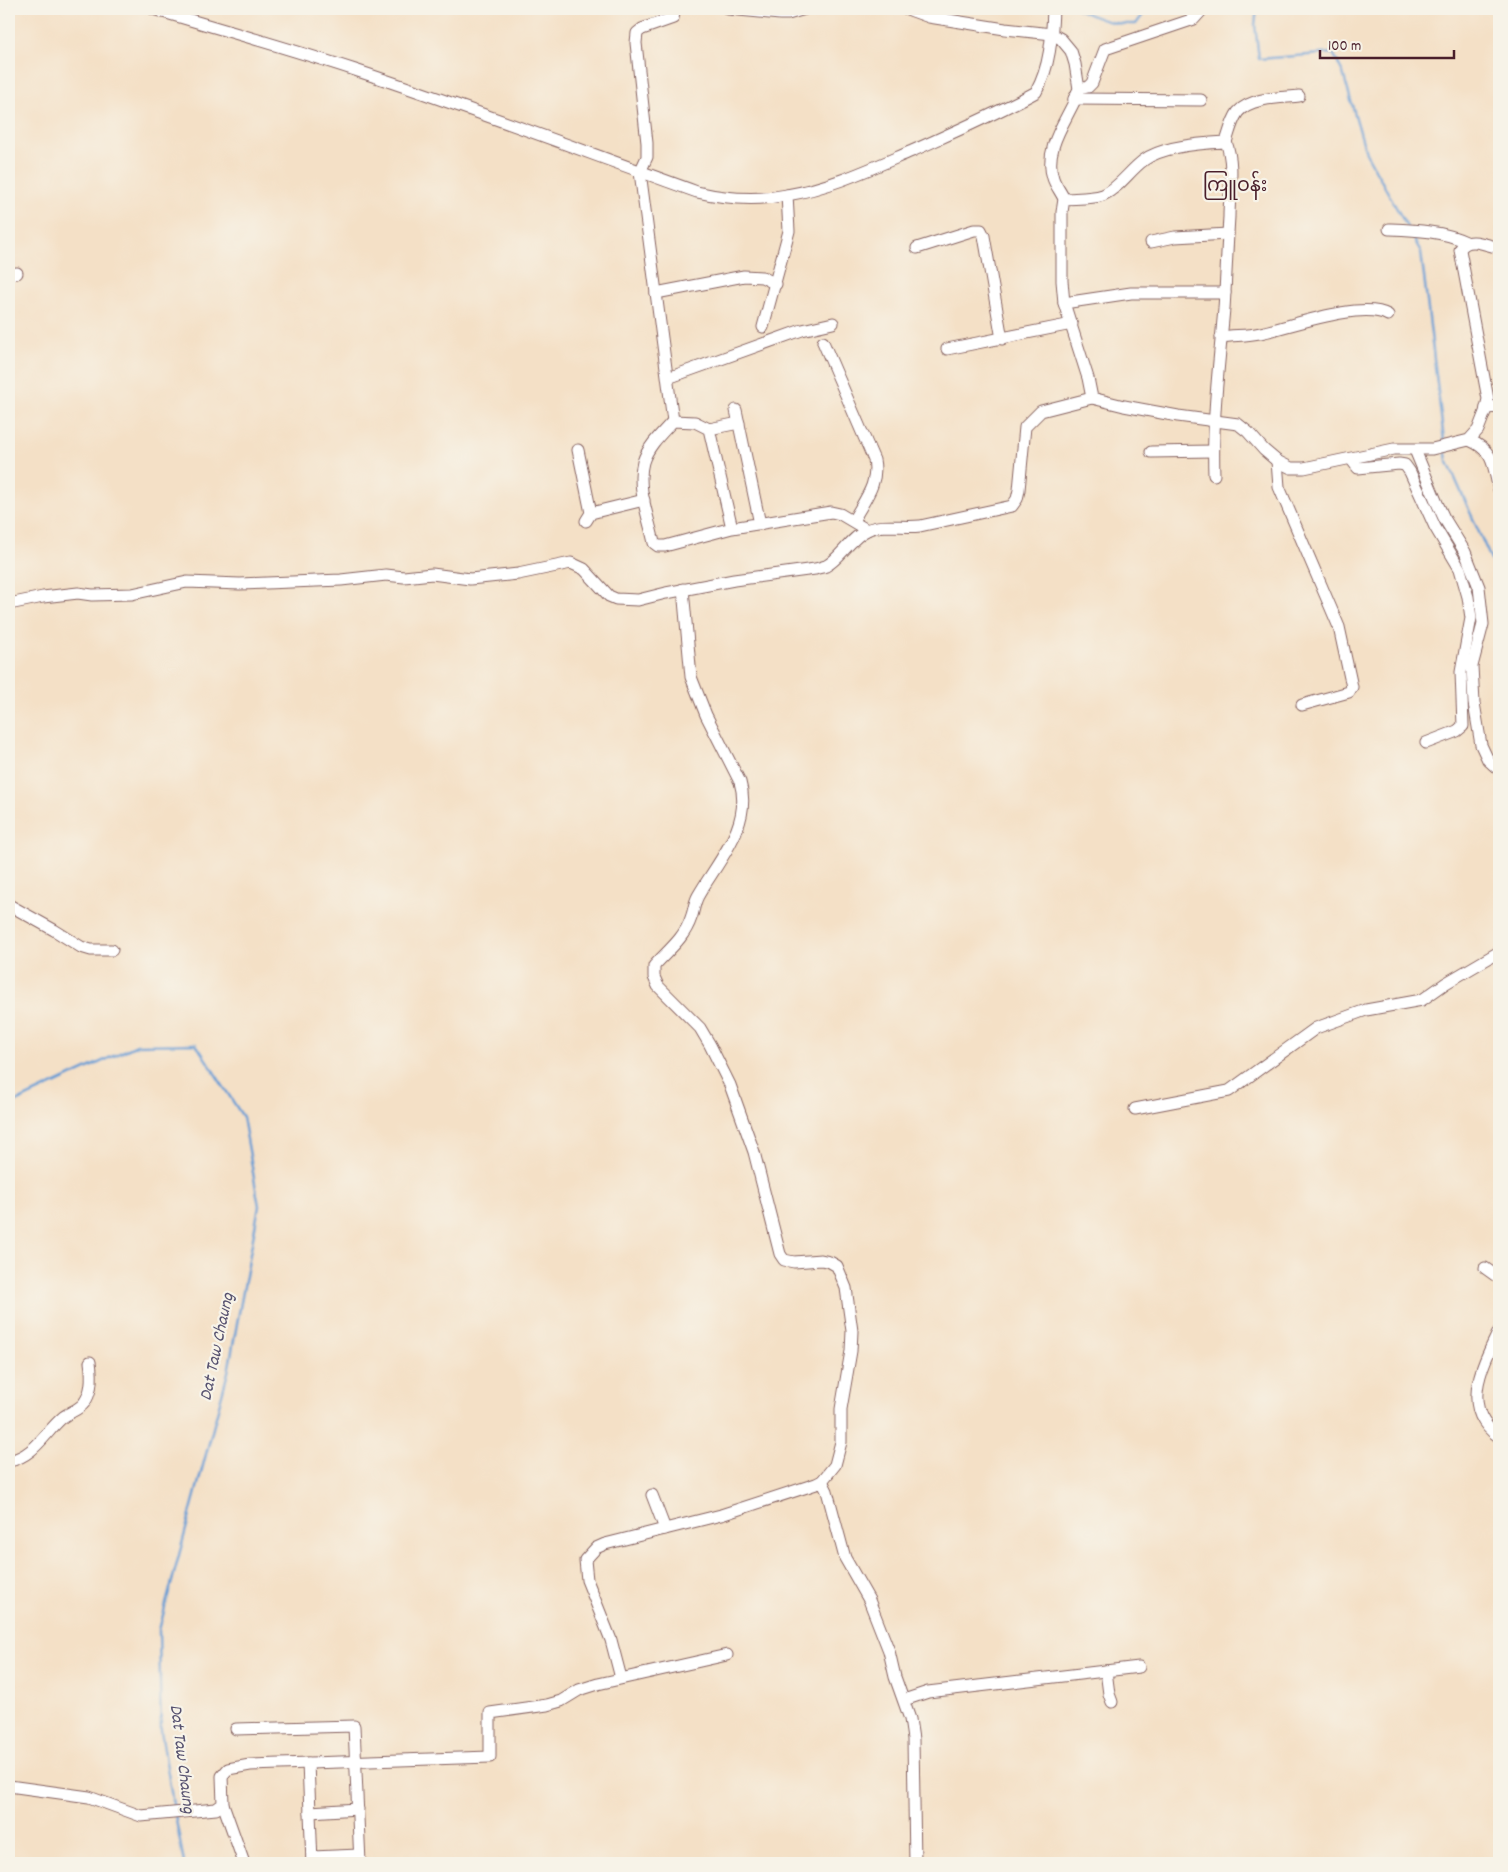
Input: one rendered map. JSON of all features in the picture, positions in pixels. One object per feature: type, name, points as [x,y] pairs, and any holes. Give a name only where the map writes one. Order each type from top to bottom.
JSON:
[{"type":"street","points":[[153,9],[355,70],[462,106],[697,192],[720,197],[746,199],[787,195],[869,170],[1036,92],[1043,79],[1052,34],[1053,9]]},
{"type":"street","points":[[675,9],[673,18],[642,28],[637,33],[637,56],[647,143],[647,156],[640,172],[673,421],[657,439],[643,460],[640,477],[654,543],[658,546],[665,546],[732,528],[831,512],[840,514],[867,530]]},
{"type":"street","points":[[728,9],[780,14],[788,14],[805,9]]},
{"type":"street","points":[[907,9],[929,17],[952,21],[1052,34],[1061,39],[1071,50],[1075,64],[1076,94],[1074,102],[1056,136],[1051,155],[1052,177],[1064,199],[1062,212],[1062,281],[1064,303],[1072,324],[1092,398]]},
{"type":"street","points":[[1076,94],[1092,83],[1106,49],[1194,19],[1202,9]]},
{"type":"street","points":[[1076,94],[1201,100]]},
{"type":"street","points":[[1214,475],[1213,421],[1225,294],[1228,234],[1230,152],[1226,142],[1234,118],[1242,109],[1257,102],[1299,96]]},
{"type":"street","points":[[1064,199],[1102,195],[1111,190],[1145,160],[1159,153],[1174,149],[1226,142]]},
{"type":"street","points":[[763,326],[789,231],[787,195]]},
{"type":"street","points":[[1390,229],[1409,229],[1456,237],[1466,242],[1499,248]]},
{"type":"street","points":[[917,248],[974,230],[981,230],[984,236],[1002,338]]},
{"type":"street","points":[[1151,242],[1175,237],[1228,234]]},
{"type":"street","points":[[9,604],[43,597],[78,593],[92,595],[132,594],[188,582],[240,584],[342,580],[386,575],[404,577],[432,574],[470,579],[518,574],[571,563],[584,569],[609,596],[616,599],[638,600],[683,589],[734,580],[815,569],[827,565],[850,542],[867,530],[878,527],[908,528],[1012,506],[1017,499],[1019,490],[1025,427],[1042,412],[1092,398],[1133,408],[1238,424],[1264,450],[1291,468],[1304,468],[1394,449],[1432,449],[1469,440],[1494,407],[1488,399],[1460,256],[1461,247],[1466,242]]},
{"type":"street","points":[[656,293],[744,276],[762,277],[776,284]]},
{"type":"street","points":[[1064,303],[1131,294],[1225,294]]},
{"type":"street","points":[[1221,337],[1258,334],[1329,315],[1366,310],[1381,311],[1388,315]]},
{"type":"street","points":[[668,378],[802,330],[833,323]]},
{"type":"street","points":[[947,349],[1072,324]]},
{"type":"street","points":[[823,342],[874,460],[876,470],[872,487],[853,521]]},
{"type":"street","points":[[736,410],[760,524]]},
{"type":"street","points":[[673,421],[695,422],[709,429],[739,423]]},
{"type":"street","points":[[709,429],[732,528]]},
{"type":"street","points":[[1469,440],[1481,445],[1488,452],[1499,490]]},
{"type":"street","points":[[578,450],[588,517],[644,500]]},
{"type":"street","points":[[1415,450],[1437,504],[1465,552],[1479,587],[1484,624],[1472,666],[1474,703],[1482,745],[1488,760],[1499,770]]},
{"type":"street","points":[[1151,452],[1213,451]]},
{"type":"street","points":[[1352,459],[1358,468],[1399,464],[1405,466],[1418,487],[1435,527],[1460,570],[1464,582],[1471,618],[1461,672],[1463,726],[1457,732],[1426,743]]},
{"type":"street","points":[[1277,460],[1279,487],[1339,628],[1352,687],[1349,692],[1302,705]]},
{"type":"street","points":[[621,1678],[611,1640],[587,1580],[585,1560],[596,1548],[605,1544],[736,1510],[822,1481],[835,1465],[839,1455],[841,1409],[852,1351],[852,1331],[846,1288],[837,1266],[821,1260],[794,1262],[784,1260],[780,1254],[754,1152],[727,1078],[700,1028],[658,986],[654,977],[654,966],[676,944],[686,927],[691,918],[694,902],[726,850],[743,810],[743,793],[740,782],[706,716],[691,677],[683,589]]},
{"type":"street","points":[[9,905],[81,947],[91,950],[112,950]]},
{"type":"street","points":[[1135,1109],[1229,1091],[1316,1028],[1366,1010],[1422,1000],[1446,983],[1499,952]]},
{"type":"street","points":[[1485,1268],[1499,1278]]},
{"type":"street","points":[[1499,1331],[1481,1370],[1476,1394],[1480,1415],[1490,1430],[1499,1437]]},
{"type":"street","points":[[9,1461],[23,1457],[30,1452],[63,1417],[85,1402],[91,1388],[90,1362]]},
{"type":"street","points":[[822,1481],[827,1491],[845,1558],[870,1600],[889,1651],[895,1678],[910,1719],[913,1739],[915,1863]]},
{"type":"street","points":[[652,1495],[665,1529]]},
{"type":"street","points":[[244,1863],[223,1804],[222,1776],[228,1769],[250,1765],[490,1756],[490,1714],[547,1705],[561,1701],[579,1690],[621,1678],[647,1674],[727,1655]]},
{"type":"street","points":[[904,1700],[928,1692],[1139,1667]]},
{"type":"street","points":[[1106,1671],[1112,1702]]},
{"type":"street","points":[[236,1729],[354,1726],[360,1859],[312,1860],[308,1763]]},
{"type":"street","points":[[9,1786],[89,1797],[141,1816],[216,1809],[223,1804]]},
{"type":"street","points":[[310,1812],[358,1809]]},
{"type":"waterway","points":[[1078,9],[1106,21],[1128,24],[1136,24],[1147,9]]},
{"type":"waterway","points":[[1257,9],[1255,25],[1259,59],[1333,53],[1343,73],[1366,153],[1407,227]]},
{"type":"waterway","points":[[1411,234],[1421,252],[1444,441]]},
{"type":"waterway","points":[[1445,449],[1447,460],[1499,582]]},
{"type":"waterway","points":[[1499,642],[1496,650],[1499,695]]},
{"type":"waterway","name":"Dat Taw Chaung","points":[[9,1105],[137,1045],[196,1044],[243,1117],[259,1206],[228,1372],[159,1630],[161,1731],[174,1810]]},
{"type":"waterway","name":"Dat Taw Chaung","points":[[175,1815],[184,1863]]},
{"type":"district","name":"ကြူဝန်း","points":[[1235,187]]}]
